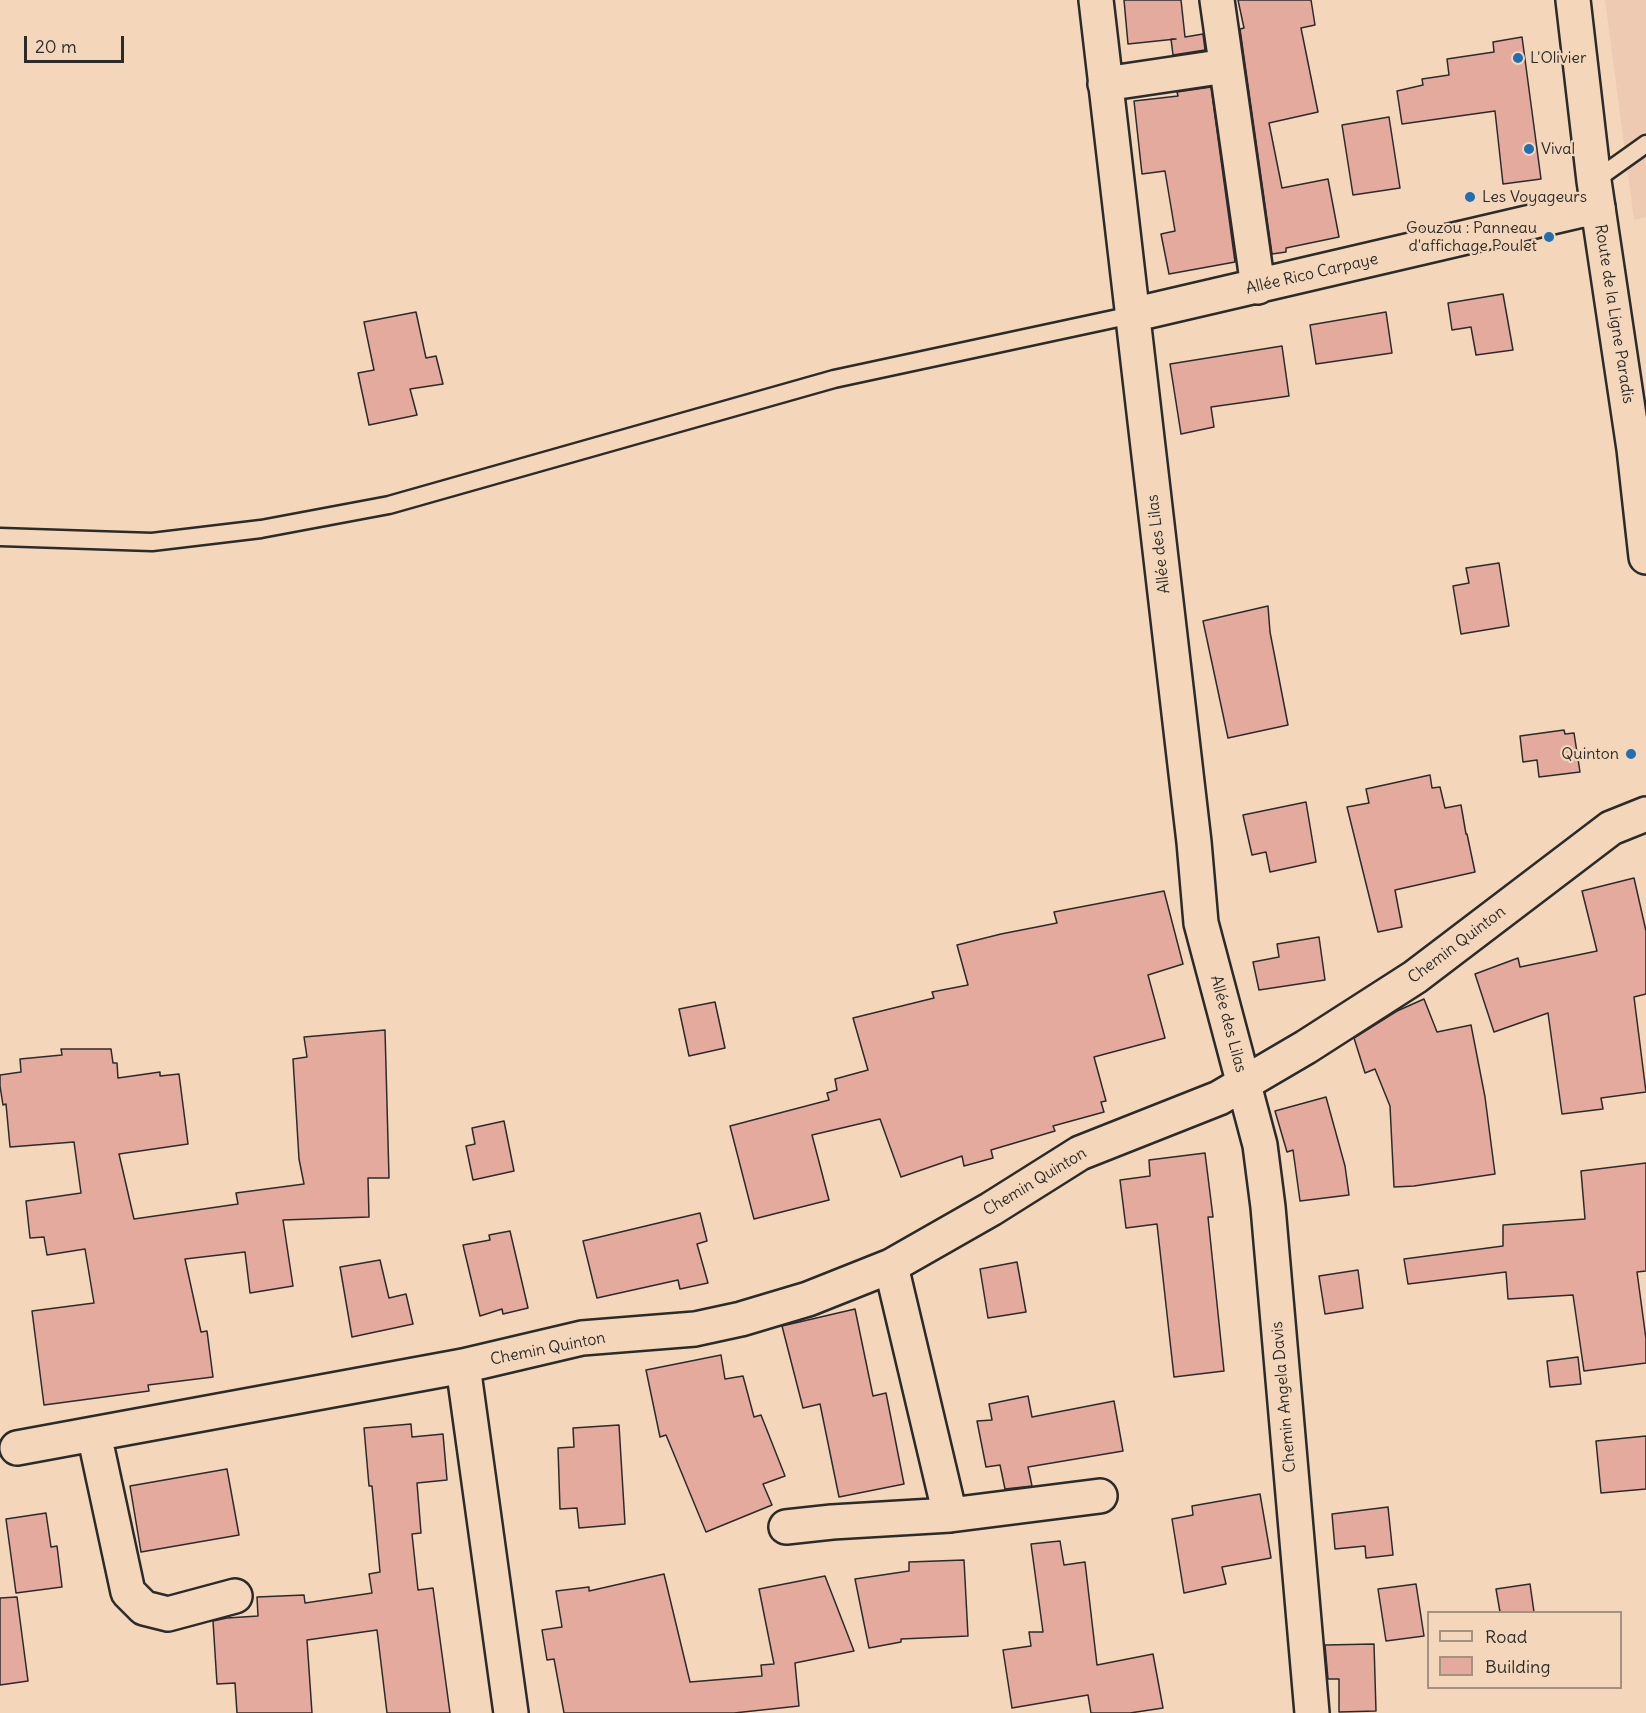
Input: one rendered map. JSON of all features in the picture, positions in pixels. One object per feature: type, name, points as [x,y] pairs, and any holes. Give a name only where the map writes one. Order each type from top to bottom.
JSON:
[{"type":"street","name":"Allée des Lilas","points":[[1096,0],[1202,923],[1244,1083]]},
{"type":"street","points":[[1217,0],[1258,287]]},
{"type":"street","name":"Route de la Ligne Paradis","points":[[1573,0],[1596,195],[1634,448],[1646,557]]},
{"type":"street","points":[[1105,84],[1226,66]]},
{"type":"street","name":"Allée Rico Carpaye","points":[[1132,315],[1578,211],[1596,195]]},
{"type":"street","name":"Chemin Quinton","points":[[17,1448],[463,1366],[582,1338],[695,1329],[741,1319],[808,1299],[891,1266],[991,1209],[1080,1153],[1220,1098],[1306,1047],[1415,977],[1611,828],[1646,814]]},
{"type":"street","name":"Chemin Angela Davis","points":[[1244,1083],[1260,1145],[1268,1207],[1312,1713]]},
{"type":"street","points":[[891,1266],[950,1515]]},
{"type":"street","points":[[463,1366],[511,1713]]},
{"type":"street","points":[[94,1434],[128,1592],[144,1608],[168,1614],[235,1596]]},
{"type":"street","points":[[786,1527],[950,1515],[1100,1496]]},
{"type":"lane","points":[[1596,195],[1646,144]]},
{"type":"lane","points":[[0,537],[152,542],[261,529],[389,505],[834,379],[1132,315]]},
{"type":"shaded area","points":[[1605,0],[1646,0],[1646,217],[1634,220]]},
{"type":"building","points":[[1124,0],[1181,0],[1185,37],[1203,34],[1205,50],[1173,55],[1171,40],[1128,44]]},
{"type":"building","points":[[1238,0],[1311,0],[1315,25],[1301,28],[1318,112],[1269,123],[1282,188],[1328,179],[1339,237],[1286,248],[1286,252],[1272,254],[1240,29],[1244,28]]},
{"type":"building","points":[[1522,37],[1541,179],[1503,184],[1495,111],[1402,124],[1397,91],[1423,85],[1422,79],[1449,75],[1447,59],[1494,52],[1493,42]]},
{"type":"building","points":[[1211,87],[1235,262],[1169,274],[1161,234],[1175,231],[1165,171],[1142,174],[1134,101],[1178,96],[1177,92]]},
{"type":"building","points":[[1389,117],[1400,188],[1353,195],[1342,125]]},
{"type":"building","points":[[1503,294],[1513,350],[1476,355],[1471,327],[1452,330],[1448,303]]},
{"type":"building","points":[[416,312],[426,358],[436,356],[443,384],[410,389],[417,415],[369,425],[358,373],[374,370],[364,322]]},
{"type":"building","points":[[1386,312],[1392,353],[1316,364],[1310,325]]},
{"type":"building","points":[[1282,346],[1289,396],[1211,407],[1214,427],[1181,434],[1170,364]]},
{"type":"building","points":[[1499,563],[1509,626],[1461,634],[1453,586],[1469,583],[1466,568]]},
{"type":"building","points":[[1268,606],[1270,632],[1288,725],[1228,738],[1203,621]]},
{"type":"building","points":[[1564,730],[1565,734],[1574,733],[1580,772],[1539,777],[1537,760],[1523,762],[1520,736]]},
{"type":"building","points":[[1430,775],[1432,788],[1440,787],[1445,808],[1461,805],[1475,872],[1395,890],[1402,927],[1378,932],[1347,807],[1369,803],[1366,789]]},
{"type":"building","points":[[1306,802],[1316,862],[1270,872],[1266,852],[1252,855],[1243,815]]},
{"type":"building","points":[[1634,878],[1646,931],[1646,994],[1634,997],[1646,1092],[1601,1098],[1603,1109],[1562,1114],[1548,1013],[1494,1032],[1475,974],[1518,958],[1520,967],[1597,951],[1582,891]]},
{"type":"building","points":[[1164,891],[1183,964],[1148,975],[1165,1038],[1094,1057],[1106,1101],[1101,1102],[1104,1112],[1053,1126],[1055,1131],[991,1150],[993,1158],[964,1166],[962,1156],[901,1177],[880,1119],[812,1135],[829,1200],[754,1219],[730,1126],[829,1100],[827,1093],[837,1090],[835,1079],[868,1070],[853,1018],[934,998],[932,992],[968,985],[957,945],[1057,923],[1054,912]]},
{"type":"building","points":[[1319,937],[1325,980],[1259,990],[1253,962],[1279,957],[1277,944]]},
{"type":"building","points":[[1424,999],[1437,1032],[1471,1025],[1485,1097],[1495,1174],[1394,1187],[1390,1106],[1375,1069],[1365,1073],[1354,1038],[1397,1011]]},
{"type":"building","points":[[715,1002],[725,1048],[689,1056],[679,1009]]},
{"type":"building","points":[[385,1030],[389,1178],[368,1178],[369,1217],[283,1220],[293,1286],[250,1293],[245,1252],[185,1259],[201,1332],[207,1331],[213,1377],[148,1385],[149,1391],[44,1405],[32,1311],[94,1303],[85,1249],[47,1255],[44,1237],[30,1238],[26,1201],[81,1193],[74,1142],[10,1147],[6,1104],[3,1105],[0,1075],[21,1072],[20,1059],[62,1055],[61,1049],[111,1049],[113,1063],[117,1063],[118,1078],[160,1072],[160,1076],[179,1074],[188,1144],[119,1154],[134,1219],[238,1204],[236,1193],[304,1184],[299,1159],[293,1059],[307,1057],[304,1037]]},
{"type":"building","points":[[1326,1097],[1345,1166],[1349,1195],[1300,1201],[1293,1150],[1287,1152],[1275,1111]]},
{"type":"building","points":[[504,1121],[514,1171],[473,1180],[466,1146],[475,1144],[472,1128]]},
{"type":"building","points":[[1205,1153],[1213,1217],[1208,1217],[1224,1371],[1174,1377],[1157,1224],[1126,1228],[1120,1180],[1150,1176],[1149,1160]]},
{"type":"building","points":[[1646,1163],[1646,1271],[1637,1272],[1646,1339],[1646,1363],[1584,1371],[1573,1295],[1508,1299],[1506,1272],[1408,1284],[1404,1259],[1503,1246],[1503,1225],[1585,1219],[1581,1171]]},
{"type":"building","points":[[700,1213],[707,1241],[697,1244],[708,1283],[680,1289],[678,1280],[597,1298],[583,1241]]},
{"type":"building","points":[[510,1231],[528,1308],[503,1314],[502,1309],[480,1316],[463,1245],[490,1240],[489,1235]]},
{"type":"building","points":[[380,1260],[389,1298],[406,1294],[413,1324],[352,1337],[340,1267]]},
{"type":"building","points":[[1017,1262],[1026,1312],[988,1318],[980,1269]]},
{"type":"building","points":[[1358,1270],[1363,1308],[1325,1314],[1319,1276]]},
{"type":"building","points":[[855,1309],[873,1396],[886,1393],[904,1484],[839,1497],[820,1404],[803,1408],[782,1326]]},
{"type":"building","points":[[721,1355],[725,1379],[743,1376],[754,1417],[761,1415],[785,1476],[763,1484],[772,1505],[706,1532],[666,1435],[660,1437],[646,1370]]},
{"type":"building","points":[[1578,1357],[1581,1384],[1550,1387],[1547,1361]]},
{"type":"building","points":[[1028,1396],[1032,1417],[1114,1401],[1123,1451],[1028,1467],[1032,1486],[1005,1489],[1000,1465],[986,1467],[977,1421],[992,1420],[989,1404]]},
{"type":"building","points":[[411,1424],[412,1437],[443,1434],[447,1480],[417,1483],[421,1533],[412,1534],[418,1590],[433,1588],[450,1713],[387,1713],[377,1630],[307,1640],[312,1713],[237,1713],[235,1683],[217,1684],[213,1621],[258,1616],[257,1597],[304,1595],[305,1603],[372,1593],[369,1574],[380,1572],[364,1428]]},
{"type":"building","points":[[619,1425],[625,1524],[579,1528],[577,1508],[560,1509],[558,1448],[574,1447],[573,1428]]},
{"type":"building","points":[[1646,1436],[1646,1489],[1601,1493],[1596,1441]]},
{"type":"building","points":[[227,1469],[239,1535],[141,1552],[130,1486]]},
{"type":"building","points":[[1260,1494],[1271,1558],[1222,1567],[1226,1584],[1184,1593],[1172,1519],[1193,1515],[1192,1506]]},
{"type":"building","points":[[1388,1507],[1393,1555],[1366,1558],[1365,1546],[1335,1549],[1332,1514]]},
{"type":"building","points":[[46,1513],[51,1547],[57,1546],[62,1587],[16,1593],[6,1519]]},
{"type":"building","points":[[1060,1541],[1064,1565],[1085,1562],[1097,1665],[1153,1654],[1163,1708],[1130,1713],[1091,1713],[1088,1695],[1012,1708],[1003,1650],[1031,1646],[1029,1632],[1043,1632],[1031,1544]]},
{"type":"building","points":[[964,1560],[968,1636],[901,1639],[901,1642],[869,1648],[855,1579],[909,1571],[909,1562]]},
{"type":"building","points":[[664,1574],[690,1682],[762,1676],[761,1665],[774,1664],[759,1589],[825,1576],[854,1651],[795,1663],[799,1706],[734,1713],[564,1713],[554,1659],[547,1660],[542,1630],[562,1627],[556,1591],[589,1587],[589,1591]]},
{"type":"building","points":[[1416,1584],[1424,1636],[1386,1641],[1378,1589]]},
{"type":"building","points":[[1530,1584],[1534,1611],[1500,1611],[1496,1589]]},
{"type":"building","points":[[17,1597],[28,1681],[0,1685],[0,1598]]},
{"type":"building","points":[[1374,1644],[1376,1711],[1339,1712],[1339,1679],[1328,1679],[1325,1645]]},
{"type":"place","name":"L'Olivier","points":[[1518,58]]},
{"type":"place","name":"Vival","points":[[1529,149]]},
{"type":"place","name":"Les Voyageurs","points":[[1470,197]]},
{"type":"place","name":"Gouzou : Panneau d'affichage Poulet","points":[[1549,237]]},
{"type":"place","name":"Quinton","points":[[1631,754]]}]
